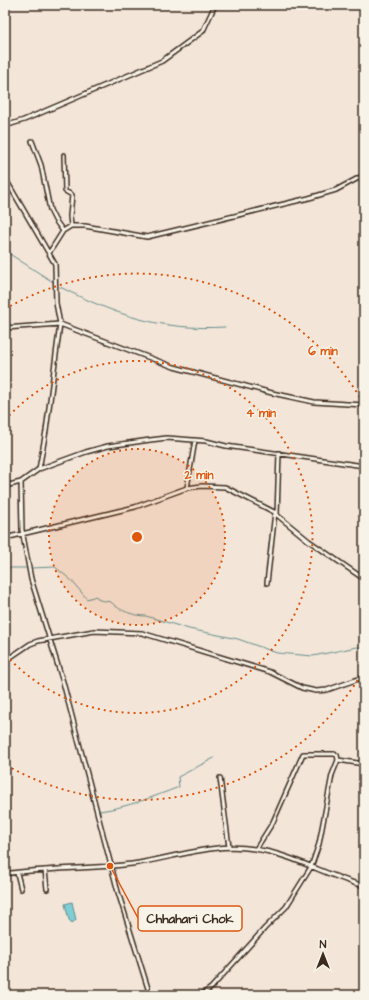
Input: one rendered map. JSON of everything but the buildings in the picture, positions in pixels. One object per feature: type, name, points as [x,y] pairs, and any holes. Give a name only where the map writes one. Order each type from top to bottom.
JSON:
[{"type":"street","points":[[5,126],[24,120],[162,61],[203,32],[215,5]]},
{"type":"street","points":[[32,141],[41,165],[50,210],[63,231]]},
{"type":"street","points":[[64,155],[65,191],[72,196],[70,216],[71,226]]},
{"type":"street","points":[[49,253],[63,231],[71,226],[85,226],[147,237],[309,198],[342,187],[364,175]]},
{"type":"street","points":[[5,178],[55,264],[56,303],[60,324],[46,431],[39,469]]},
{"type":"street","points":[[5,328],[60,324],[174,367],[272,393],[318,403],[364,405]]},
{"type":"street","points":[[5,486],[21,482],[39,469],[86,452],[108,446],[168,438],[195,440],[364,466]]},
{"type":"street","points":[[187,488],[195,440]]},
{"type":"street","points":[[267,583],[275,513],[279,453]]},
{"type":"street","points":[[21,482],[23,534],[31,579],[63,682],[110,866],[150,995]]},
{"type":"street","points":[[5,538],[135,507],[187,488],[215,486],[225,487],[275,513],[309,541],[364,579]]},
{"type":"street","points":[[5,661],[30,644],[50,638],[94,631],[142,633],[270,672],[302,688],[316,691],[327,690],[364,677]]},
{"type":"street","points":[[201,995],[211,988],[286,907],[311,867],[319,844],[332,776],[338,760],[337,755],[303,754],[273,822],[256,849]]},
{"type":"street","points":[[338,760],[364,764]]},
{"type":"street","points":[[220,778],[229,847]]},
{"type":"street","points":[[5,874],[110,866],[155,860],[190,851],[229,847],[256,849],[283,855],[339,879],[364,886]]},
{"type":"street","points":[[44,870],[47,889]]},
{"type":"street","points":[[17,873],[21,889]]},
{"type":"water","points":[[72,902],[76,920],[72,923],[69,920],[65,904]]},
{"type":"waterway","points":[[5,251],[53,282]]},
{"type":"waterway","points":[[60,287],[100,306],[140,319],[180,326],[202,328],[225,327]]},
{"type":"waterway","points":[[31,568],[55,567],[71,580],[87,599],[96,596],[99,600],[111,602],[118,608],[132,614],[146,616],[189,629],[238,639],[277,653],[313,656],[357,647],[364,648]]},
{"type":"waterway","points":[[5,568],[26,568]]},
{"type":"waterway","points":[[100,811],[150,798],[179,787],[178,777],[214,758]]},
{"type":"place","name":"Chhahari Chok","points":[[110,866]]}]
